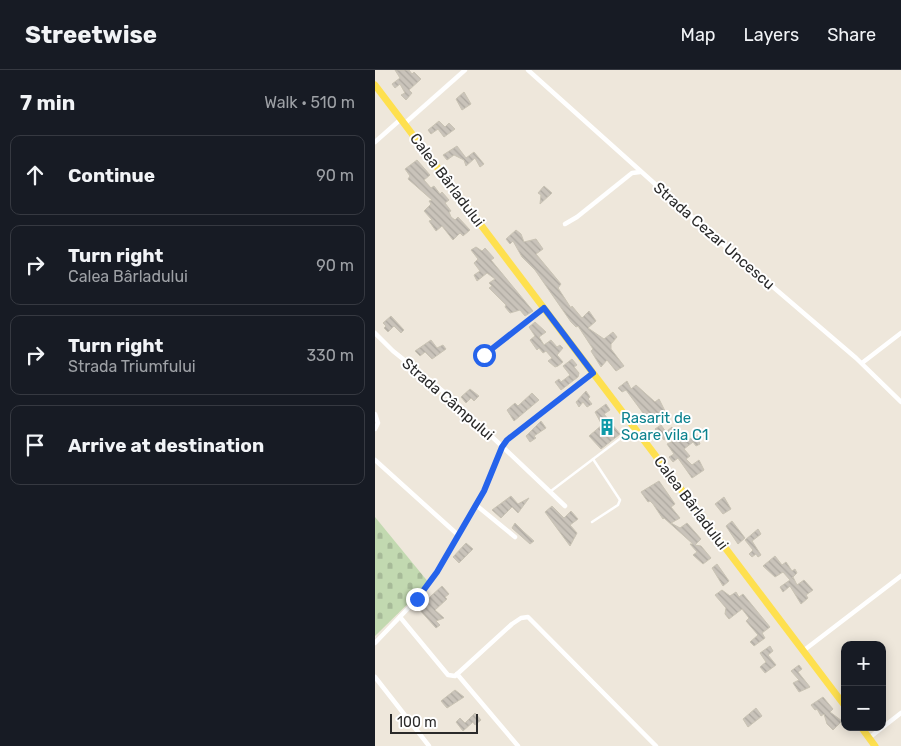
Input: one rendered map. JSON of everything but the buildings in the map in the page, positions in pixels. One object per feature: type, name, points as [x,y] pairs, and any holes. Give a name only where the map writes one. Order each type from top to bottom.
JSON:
[{"type":"main road","name":"Calea Bârladului","points":[[375,85],[841,701]]},
{"type":"main road","points":[[864,731],[875,746]]},
{"type":"street","points":[[375,142],[465,70]]},
{"type":"street","name":"Strada Cezar Uncescu","points":[[528,70],[819,328],[863,363],[901,402]]},
{"type":"street","points":[[565,224],[577,217],[632,173],[641,172]]},
{"type":"street","points":[[484,355],[544,308]]},
{"type":"street","name":"Strada Câmpului","points":[[375,333],[393,351],[449,396],[565,506]]},
{"type":"street","points":[[863,363],[901,333]]},
{"type":"street","points":[[375,643],[417,599],[437,572],[457,534],[484,491],[502,447],[513,435],[593,373]]},
{"type":"street","points":[[375,414],[378,423],[375,429]]},
{"type":"street","points":[[375,460],[457,534]]},
{"type":"street","points":[[476,505],[515,537]]},
{"type":"street","points":[[803,651],[901,576]]},
{"type":"street","points":[[400,617],[448,675],[455,676],[513,624],[521,618],[528,617],[655,746]]},
{"type":"street","points":[[457,674],[518,746]]},
{"type":"street","points":[[375,677],[429,746]]},
{"type":"street","points":[[869,738],[901,714]]},
{"type":"lane","points":[[549,492],[634,427]]},
{"type":"lane","points":[[592,522],[618,505],[619,500],[593,459]]},
{"type":"green space","points":[[375,517],[429,583],[375,636]]},
{"type":"place","name":"Rasarit de Soare vila C1","points":[[607,427]]},
{"type":"route","points":[[417,599],[437,572],[457,534],[484,491],[502,447],[507,440],[593,373],[544,308],[484,355]]}]
